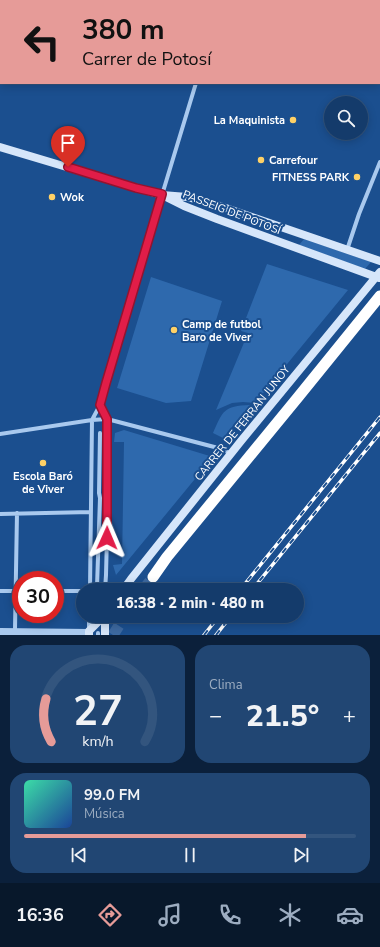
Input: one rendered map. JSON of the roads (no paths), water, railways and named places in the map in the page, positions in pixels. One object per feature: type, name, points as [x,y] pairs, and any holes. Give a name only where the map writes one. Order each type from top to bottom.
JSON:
[{"type":"highway","points":[[152,577],[380,296]]},
{"type":"street","points":[[90,583],[92,420],[100,405],[196,84]]},
{"type":"street","points":[[0,147],[162,194]]},
{"type":"street","points":[[347,250],[359,214],[380,162]]},
{"type":"street","name":"PASSEIG DE POTOSÍ","points":[[162,194],[188,197],[217,205],[380,261]]},
{"type":"street","name":"PASSEIG DE POTOSÍ","points":[[162,194],[184,206],[217,219],[379,276]]},
{"type":"street","name":"CARRER DE FERRAN JUNOY","points":[[127,583],[231,454],[379,276]]},
{"type":"street","points":[[100,405],[107,419],[108,498],[105,583]]},
{"type":"street","points":[[0,434],[107,419],[222,449],[231,454]]},
{"type":"street","points":[[98,583],[100,433]]},
{"type":"street","points":[[0,514],[91,512]]},
{"type":"street","points":[[17,513],[18,571]]},
{"type":"street","points":[[0,591],[12,591]]},
{"type":"street","points":[[64,591],[76,591]]},
{"type":"street","points":[[15,629],[16,623]]},
{"type":"street","points":[[0,634],[85,634],[89,633],[98,623]]},
{"type":"street","points":[[100,634],[102,623]]},
{"type":"street","points":[[0,630],[15,629],[89,633]]},
{"type":"tunnel","points":[[148,583],[153,577]]},
{"type":"tunnel","points":[[113,635],[121,623]]},
{"type":"railway","points":[[246,583],[380,417]]},
{"type":"railway","points":[[258,583],[380,433]]},
{"type":"railway","points":[[204,635],[213,623]]},
{"type":"railway","points":[[216,635],[225,623]]},
{"type":"place","name":"La Maquinista","points":[[293,120]]},
{"type":"place","name":"Carrefour","points":[[261,160]]},
{"type":"place","name":"FITNESS PARK","points":[[357,177]]},
{"type":"place","name":"Wok","points":[[52,197]]},
{"type":"place","name":"Camp de futbol Baro de Viver","points":[[174,330]]},
{"type":"place","name":"Escola Baró de Viver","points":[[43,463]]}]
